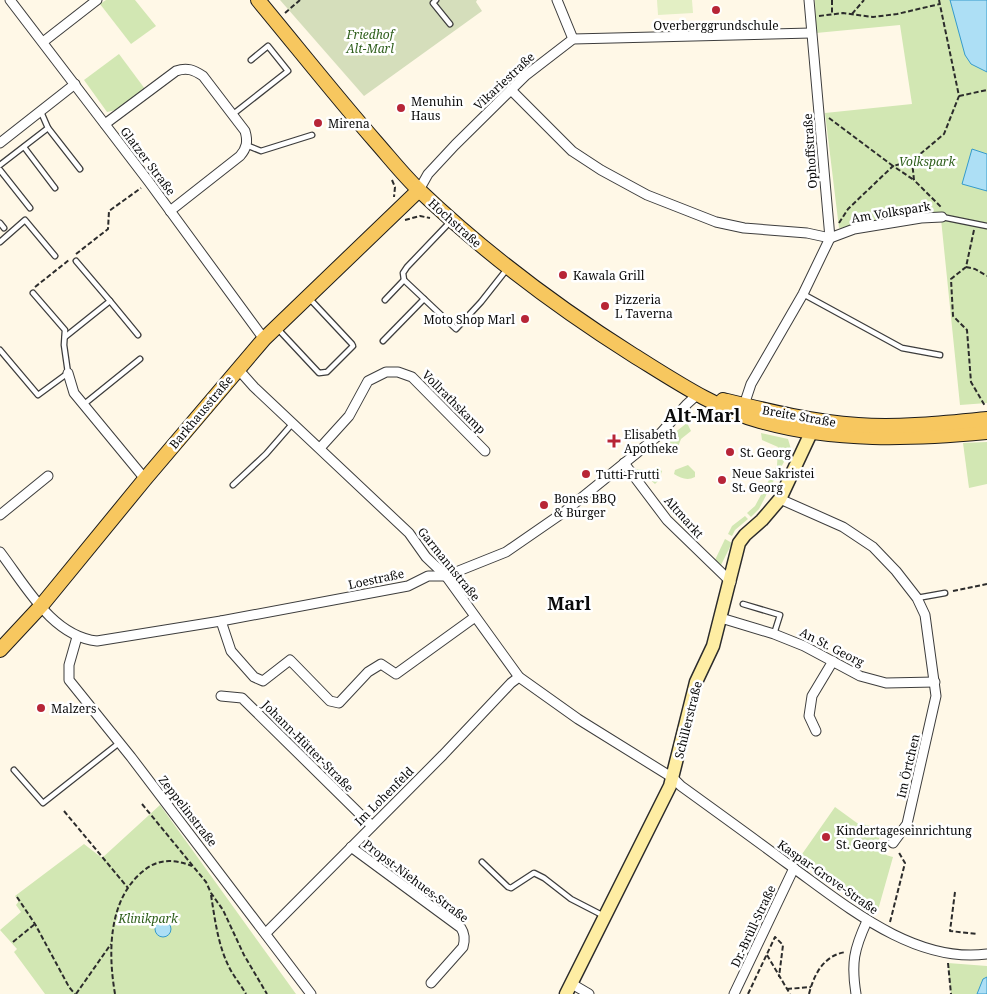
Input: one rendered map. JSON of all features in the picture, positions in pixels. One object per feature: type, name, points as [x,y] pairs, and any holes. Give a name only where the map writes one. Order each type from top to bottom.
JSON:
[{"type":"main road","name":"Hochstraße","points":[[258,0],[346,107],[449,223],[508,268],[621,347],[698,394]]},
{"type":"main road","name":"Barkhausstraße","points":[[0,650],[41,606],[145,479],[264,339],[419,190]]},
{"type":"main road","name":"Breite Straße","points":[[698,394],[788,428],[812,426],[887,426],[987,419]]},
{"type":"main road","name":"Breite Straße","points":[[812,426],[858,437],[950,436],[987,432]]},
{"type":"street","name":"Glatzer Straße","points":[[10,0],[149,182],[264,339]]},
{"type":"street","points":[[43,42],[97,0]]},
{"type":"street","points":[[557,0],[573,39],[811,34]]},
{"type":"street","name":"Ophoffstraße","points":[[809,0],[830,238]]},
{"type":"street","name":"Vikariestraße","points":[[419,190],[428,174],[525,76],[573,39]]},
{"type":"street","points":[[105,124],[176,71],[182,69],[196,71],[203,76],[245,131],[246,145],[240,156],[170,212]]},
{"type":"street","points":[[0,143],[75,84]]},
{"type":"street","points":[[511,90],[572,151],[601,170],[647,195],[716,222],[744,228],[807,233],[830,238],[803,294],[751,384],[743,410]]},
{"type":"street","name":"Am Volkspark","points":[[830,238],[854,229],[921,218],[942,217]]},
{"type":"street","name":"Garmannstraße","points":[[238,369],[254,387],[409,533],[426,557],[446,576],[519,678],[570,713],[673,778]]},
{"type":"street","name":"Vollrathskamp","points":[[320,448],[349,416],[368,380],[386,372],[398,372],[412,377],[485,452]]},
{"type":"street","points":[[68,373],[74,393],[145,479]]},
{"type":"street","name":"Loestraße","points":[[0,552],[57,624],[77,637],[97,641],[221,621],[408,586],[428,576],[446,576],[506,552],[564,512],[659,435],[698,394]]},
{"type":"street","name":"Schillerstraße","points":[[569,989],[666,796],[673,778],[696,682],[713,646],[739,542],[780,499],[812,426]]},
{"type":"street","name":"Altmarkt","points":[[624,463],[667,520],[730,582]]},
{"type":"street","points":[[0,514],[48,476]]},
{"type":"street","name":"Im Örtchen","points":[[780,499],[843,527],[873,547],[896,571],[917,598],[925,615],[936,696],[908,824],[893,843]]},
{"type":"street","points":[[221,621],[231,651],[254,677],[263,681],[290,660],[330,701],[339,703],[368,672],[382,664],[396,674],[476,617]]},
{"type":"street","name":"An St. Georg","points":[[721,618],[774,634],[804,646],[860,676],[886,683],[935,682]]},
{"type":"street","name":"Zeppelinstraße","points":[[77,637],[69,665],[69,680],[266,933],[311,994]]},
{"type":"street","points":[[816,731],[809,716],[812,696],[833,661]]},
{"type":"street","name":"Im Lohenfeld","points":[[266,933],[443,755],[511,682],[519,678]]},
{"type":"street","name":"Johann-Hütter-Straße","points":[[221,696],[242,698],[372,826]]},
{"type":"street","name":"Kaspar-Grove-Straße","points":[[673,778],[681,786],[867,921],[917,944],[947,954],[987,954]]},
{"type":"street","name":"Propst-Niehues-Straße","points":[[351,847],[461,928],[464,940],[463,947],[431,983]]},
{"type":"street","name":"Dr.-Brüll-Straße","points":[[734,994],[794,868]]},
{"type":"street","points":[[856,994],[852,972],[855,950],[867,921]]},
{"type":"street","points":[[569,989],[589,994]]},
{"type":"lane","points":[[436,0],[432,3],[450,24]]},
{"type":"lane","points":[[232,114],[288,71],[268,46],[251,60]]},
{"type":"lane","points":[[41,112],[48,128],[80,169]]},
{"type":"lane","points":[[0,165],[48,128]]},
{"type":"lane","points":[[246,145],[261,151],[312,135]]},
{"type":"lane","points":[[24,147],[55,188]]},
{"type":"lane","points":[[0,170],[30,208]]},
{"type":"lane","name":"Am Volkspark","points":[[942,217],[987,226]]},
{"type":"lane","points":[[0,242],[25,220],[55,256]]},
{"type":"lane","points":[[0,223],[4,228]]},
{"type":"lane","points":[[449,223],[403,273],[404,280],[456,329],[481,302],[508,268]]},
{"type":"lane","points":[[76,261],[138,335]]},
{"type":"lane","points":[[385,300],[404,280]]},
{"type":"lane","points":[[0,350],[38,395],[68,373],[65,330],[33,293]]},
{"type":"lane","points":[[803,294],[902,348],[940,355]]},
{"type":"lane","points":[[276,327],[319,373],[327,372],[353,346],[307,297]]},
{"type":"lane","points":[[383,341],[424,299]]},
{"type":"lane","points":[[65,337],[110,301]]},
{"type":"lane","points":[[83,405],[140,359]]},
{"type":"lane","points":[[233,485],[266,454],[293,423]]},
{"type":"lane","points":[[917,598],[945,592]]},
{"type":"lane","points":[[743,604],[780,615],[774,634]]},
{"type":"lane","points":[[14,770],[43,804],[119,743]]},
{"type":"lane","points":[[482,862],[508,887],[511,888],[529,876],[537,874],[571,899],[605,917]]},
{"type":"path","points":[[275,21],[300,0]]},
{"type":"path","points":[[832,0],[832,14]]},
{"type":"path","points":[[852,14],[864,0]]},
{"type":"path","points":[[830,238],[848,209],[893,166],[912,160],[944,134],[959,96],[939,0]]},
{"type":"path","points":[[810,17],[832,14],[873,17],[897,14],[940,4]]},
{"type":"path","points":[[959,96],[987,90]]},
{"type":"path","points":[[829,118],[914,180],[941,207],[942,217]]},
{"type":"path","points":[[912,160],[914,180]]},
{"type":"path","points":[[388,176],[395,187],[394,199]]},
{"type":"path","points":[[33,293],[33,289],[38,284],[108,229],[110,211],[149,182]]},
{"type":"path","points":[[403,221],[420,216],[449,223]]},
{"type":"path","points":[[975,223],[966,267],[951,279],[953,316],[967,330],[971,382],[987,409]]},
{"type":"path","points":[[966,267],[975,269],[987,276]]},
{"type":"path","points":[[945,592],[987,584]]},
{"type":"path","points":[[142,804],[206,882],[223,910],[244,955],[267,994]]},
{"type":"path","points":[[64,811],[128,888]]},
{"type":"path","points":[[888,932],[905,863],[893,843]]},
{"type":"path","points":[[115,994],[111,944],[120,902],[128,888],[147,868],[165,860],[178,861],[194,867]]},
{"type":"path","points":[[955,892],[950,931],[977,934]]},
{"type":"path","points":[[211,893],[216,928],[222,949],[230,968],[246,994]]},
{"type":"path","points":[[17,896],[70,987],[76,994],[111,944]]},
{"type":"path","points":[[13,942],[34,924]]},
{"type":"path","points":[[748,994],[775,937],[783,945],[779,977]]},
{"type":"path","points":[[758,946],[766,955],[790,994]]},
{"type":"path","points":[[809,994],[818,971],[824,962],[837,953],[855,950]]},
{"type":"path","points":[[947,954],[951,994]]},
{"type":"path","points":[[786,989],[811,987]]},
{"type":"green space","points":[[106,0],[135,0],[156,26],[131,44],[100,4]]},
{"type":"green space","name":"Friedhof Alt-Marl","points":[[280,0],[477,0],[476,2],[482,11],[364,96]]},
{"type":"green space","points":[[657,0],[692,0],[693,13],[658,15]]},
{"type":"green space","name":"Volkspark","points":[[815,0],[987,0],[987,403],[960,405],[941,219],[839,228],[825,113],[912,104],[900,25],[816,33]]},
{"type":"green space","points":[[119,54],[145,89],[116,110],[107,112],[84,80]]},
{"type":"green space","points":[[687,423],[691,431],[681,439],[676,452],[672,450],[669,437]]},
{"type":"green space","points":[[761,433],[788,439],[791,449],[779,471],[774,470],[777,466],[778,447],[762,440]]},
{"type":"green space","points":[[987,442],[987,484],[969,488],[963,443]]},
{"type":"green space","points":[[688,465],[695,472],[695,477],[689,479],[674,474],[675,470]]},
{"type":"green space","points":[[657,468],[662,471],[659,480],[655,484],[647,477],[639,477],[635,471],[637,469],[653,471]]},
{"type":"green space","points":[[771,476],[774,480],[759,509],[751,517],[747,513],[755,506]]},
{"type":"green space","points":[[745,516],[748,519],[735,530],[732,536],[728,534],[732,526]]},
{"type":"green space","points":[[725,539],[732,543],[721,565],[715,560]]},
{"type":"green space","name":"Klinikpark","points":[[160,805],[296,994],[45,994],[14,952],[17,949],[0,930],[21,912],[16,905],[19,901],[15,896],[84,844],[102,858]]},
{"type":"green space","points":[[835,807],[857,823],[885,829],[879,838],[879,846],[883,853],[893,857],[878,910],[800,857]]},
{"type":"green space","points":[[948,963],[987,966],[987,994],[951,994]]},
{"type":"water","points":[[950,0],[987,0],[987,72],[971,64],[965,55]]},
{"type":"water","points":[[972,149],[987,154],[987,191],[962,184]]},
{"type":"water","points":[[163,921],[171,929],[163,937],[155,929]]},
{"type":"water","points":[[987,977],[987,994],[977,994],[983,979]]},
{"type":"place","name":"Overberggrundschule","points":[[716,10]]},
{"type":"place","name":"Menuhin Haus","points":[[401,108]]},
{"type":"place","name":"Mirena","points":[[318,123]]},
{"type":"place","name":"Kawala Grill","points":[[563,275]]},
{"type":"place","name":"Pizzeria L Taverna","points":[[605,306]]},
{"type":"place","name":"Moto Shop Marl","points":[[525,319]]},
{"type":"place","name":"Elisabeth Apotheke","points":[[614,441]]},
{"type":"place","name":"St. Georg","points":[[730,452]]},
{"type":"place","name":"Tutti-Frutti","points":[[586,474]]},
{"type":"place","name":"Neue Sakristei St. Georg","points":[[722,480]]},
{"type":"place","name":"Bones BBQ & Burger","points":[[544,505]]},
{"type":"place","name":"Malzers","points":[[41,708]]},
{"type":"place","name":"Kindertageseinrichtung St. Georg","points":[[826,837]]},
{"type":"district","name":"Alt-Marl","points":[[702,415]]},
{"type":"district","name":"Marl","points":[[569,603]]}]
